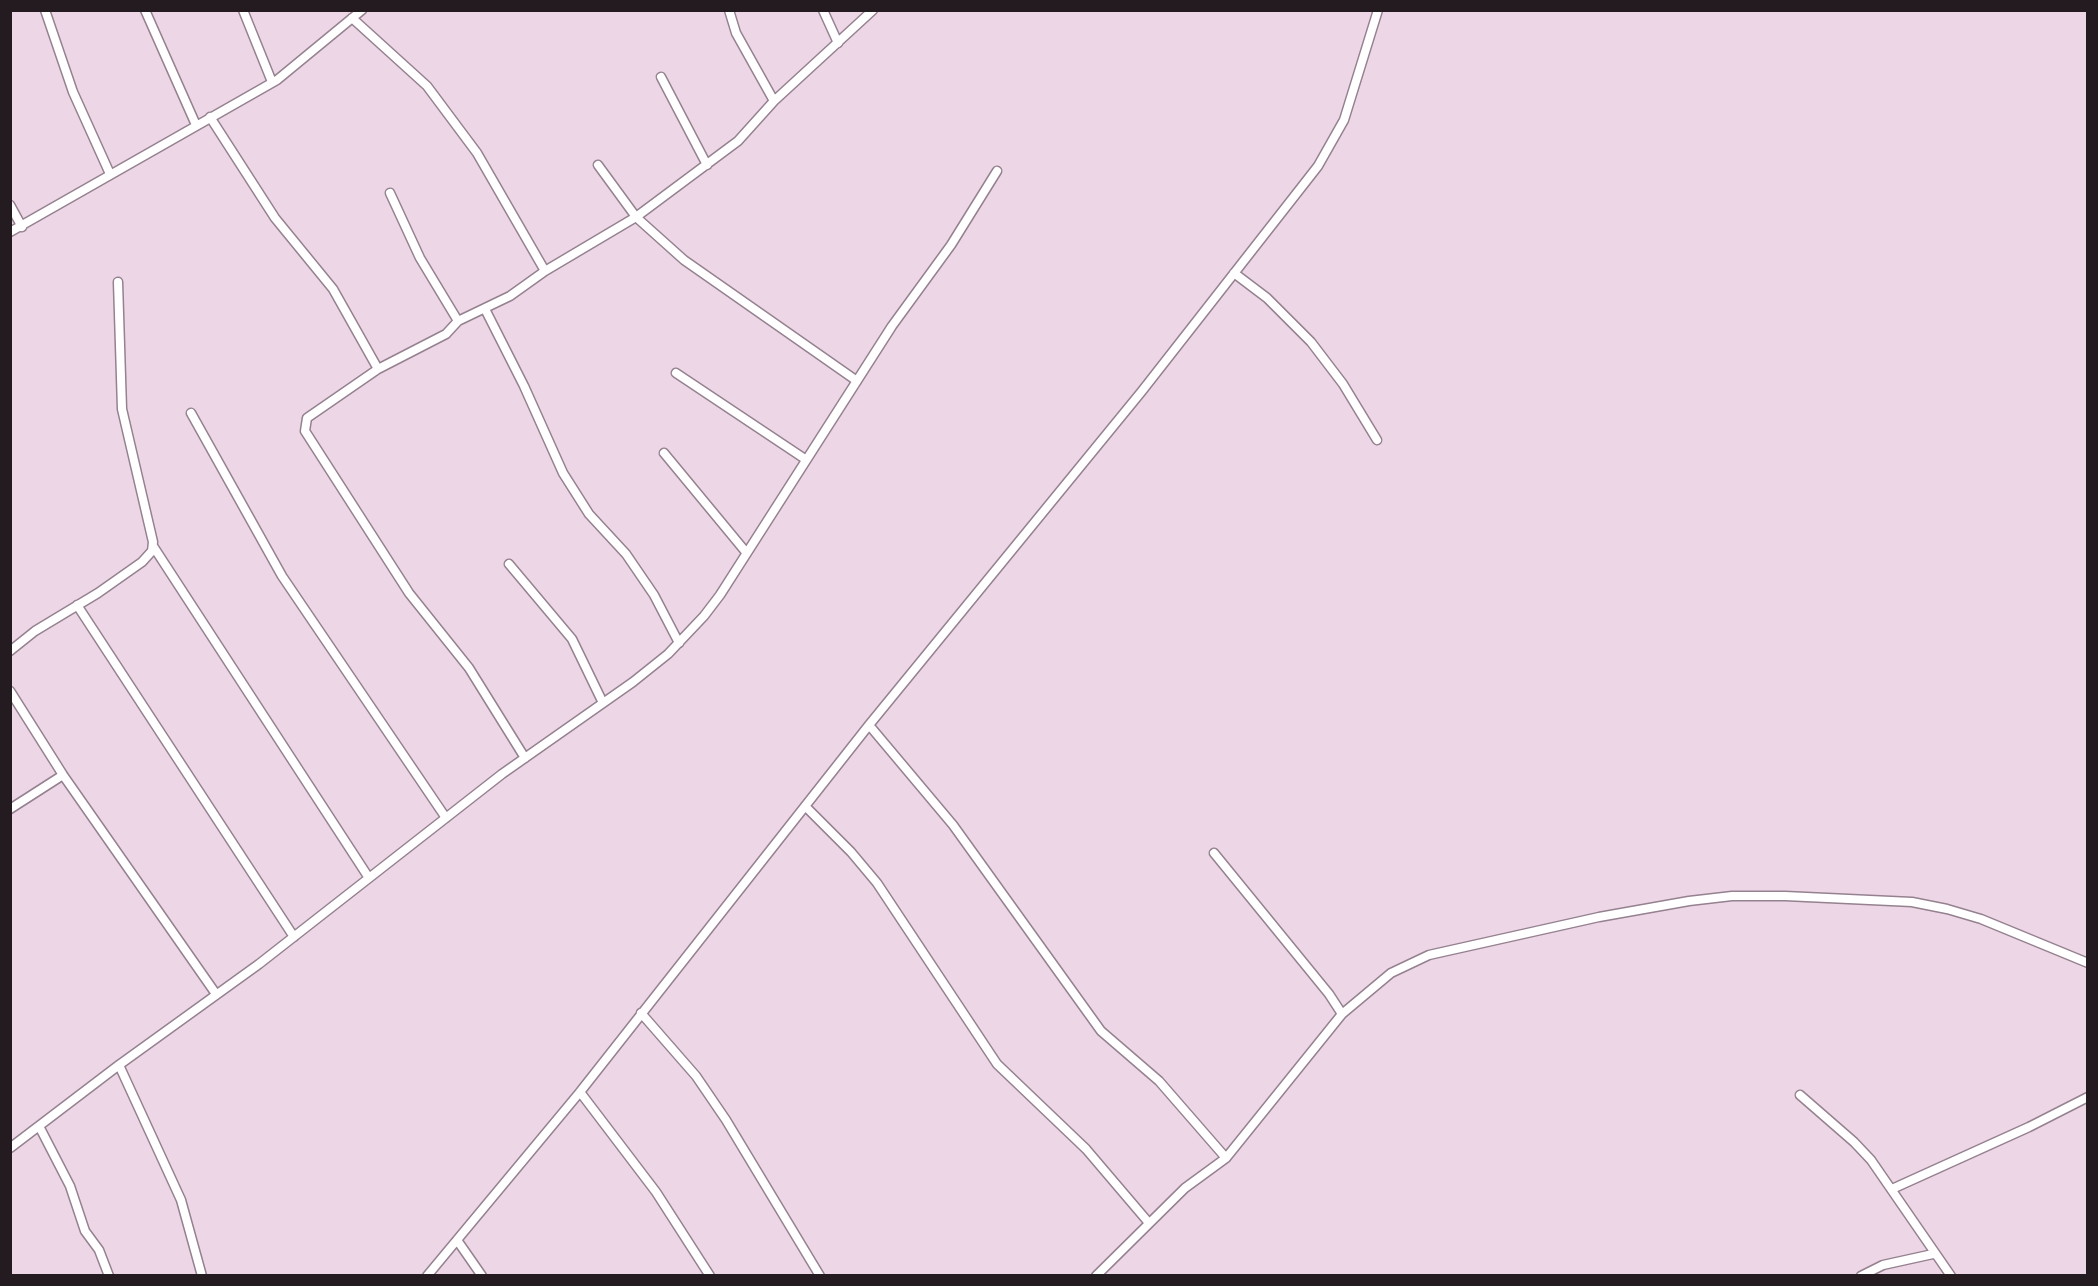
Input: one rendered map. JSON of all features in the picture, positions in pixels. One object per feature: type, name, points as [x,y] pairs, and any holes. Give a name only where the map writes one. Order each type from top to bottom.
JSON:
[{"type":"street","points":[[45,10],[74,92],[110,174]]},
{"type":"street","points":[[145,10],[196,125]]},
{"type":"street","points":[[243,10],[273,82]]},
{"type":"street","points":[[10,232],[273,82],[362,10]]},
{"type":"street","points":[[729,10],[736,33],[774,101]]},
{"type":"street","points":[[823,10],[838,43]]},
{"type":"street","points":[[525,758],[469,668],[409,593],[305,431],[307,418],[378,369],[446,334],[458,321],[510,297],[545,270],[636,217],[738,141],[774,101],[873,10]]},
{"type":"street","points":[[427,1275],[579,1092],[869,725],[1135,400],[1318,166],[1344,120],[1378,10]]},
{"type":"street","points":[[352,18],[427,86],[477,153],[545,270]]},
{"type":"street","points":[[661,77],[707,165]]},
{"type":"street","points":[[210,117],[275,218],[333,289],[378,369]]},
{"type":"street","points":[[598,165],[636,217],[684,260],[857,381]]},
{"type":"street","points":[[10,1148],[294,936],[525,758],[633,682],[679,643],[704,616],[891,326],[951,245],[997,171]]},
{"type":"street","points":[[390,193],[420,258],[458,321]]},
{"type":"street","points":[[10,205],[22,227]]},
{"type":"street","points":[[1234,273],[1267,298],[1311,342],[1343,384],[1377,440]]},
{"type":"street","points":[[118,282],[122,409],[153,546],[369,878]]},
{"type":"street","points":[[484,309],[520,376],[563,473],[589,514],[632,562],[654,595],[679,643]]},
{"type":"street","points":[[676,373],[805,459]]},
{"type":"street","points":[[190,413],[282,576],[446,818]]},
{"type":"street","points":[[664,453],[745,551]]},
{"type":"street","points":[[10,651],[142,562],[153,546]]},
{"type":"street","points":[[509,564],[572,639],[603,703]]},
{"type":"street","points":[[77,605],[294,936]]},
{"type":"street","points":[[10,691],[63,774],[216,994]]},
{"type":"street","points":[[869,725],[953,825],[1101,1031],[1159,1082],[1226,1158]]},
{"type":"street","points":[[10,809],[63,774]]},
{"type":"street","points":[[805,806],[851,852],[877,883],[998,1065],[1086,1149],[1149,1224]]},
{"type":"street","points":[[1214,853],[1329,994],[1342,1014]]},
{"type":"street","points":[[1096,1275],[1185,1188],[1226,1158],[1342,1014],[1391,973],[1429,955],[1599,917],[1732,896],[1912,902],[1981,919],[2088,963]]},
{"type":"street","points":[[640,1013],[696,1076],[726,1120],[820,1275]]},
{"type":"street","points":[[119,1065],[181,1200],[202,1275]]},
{"type":"street","points":[[579,1092],[656,1192],[710,1275]]},
{"type":"street","points":[[1800,1095],[1854,1142],[1892,1190],[1933,1254],[1951,1275]]},
{"type":"street","points":[[1892,1190],[2029,1128],[2088,1097]]},
{"type":"street","points":[[39,1126],[70,1186],[85,1231],[99,1250],[109,1275]]},
{"type":"street","points":[[457,1240],[482,1275]]},
{"type":"street","points":[[1861,1275],[1883,1265],[1933,1254]]}]
